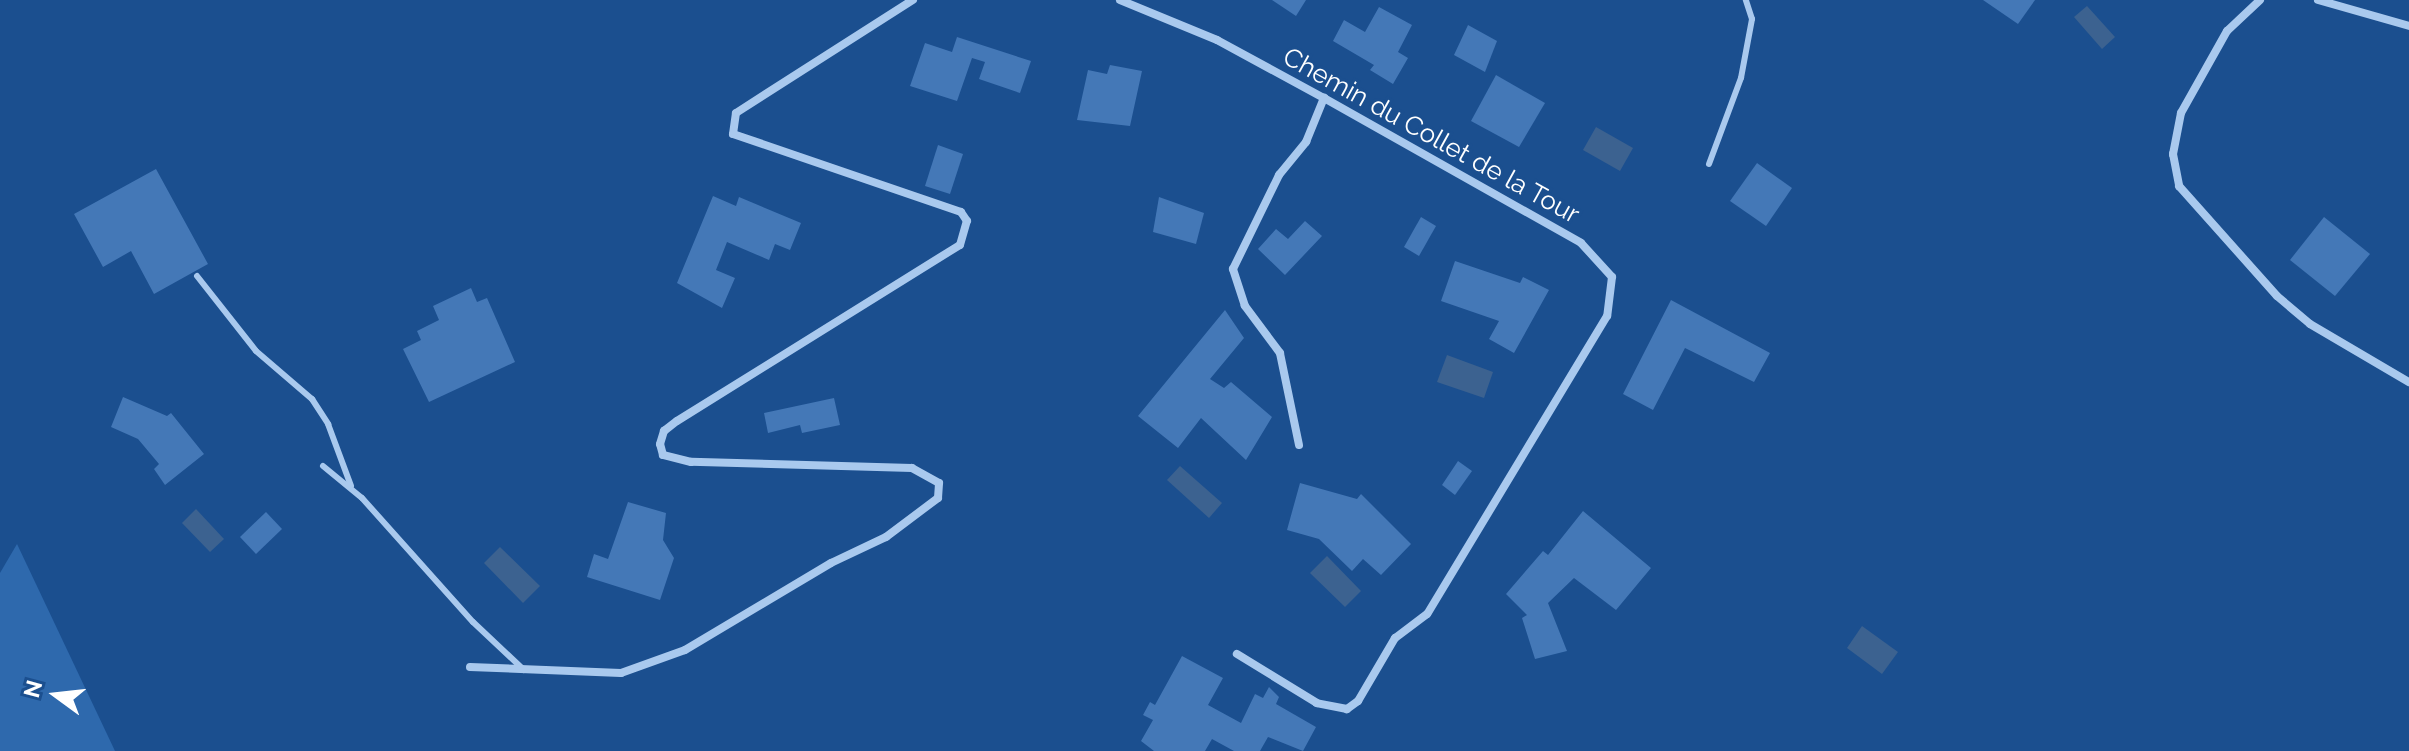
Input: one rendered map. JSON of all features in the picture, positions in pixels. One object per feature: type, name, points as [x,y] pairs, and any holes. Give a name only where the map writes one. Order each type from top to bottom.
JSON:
[{"type":"street","points":[[470,667],[621,673],[685,650],[831,563],[886,537],[938,498],[939,483],[912,468],[691,462],[663,455],[660,444],[664,431],[677,421],[960,245],[967,221],[961,212],[733,134],[736,113],[913,0]]},
{"type":"street","name":"Chemin du Collet de la Tour","points":[[1120,0],[1217,40],[1324,98],[1581,243],[1612,277],[1607,316],[1427,614],[1395,638],[1358,701],[1347,709],[1317,703],[1237,654]]},
{"type":"street","points":[[2260,0],[2227,31],[2181,113],[2173,143],[2179,186],[2277,296],[2310,324],[2409,382]]},
{"type":"street","points":[[2318,0],[2409,26]]},
{"type":"street","points":[[1299,445],[1280,353],[1245,306],[1233,269],[1279,175],[1306,142],[1324,98]]},
{"type":"lane","points":[[1709,164],[1741,78],[1752,19],[1746,0]]},
{"type":"lane","points":[[197,276],[256,351],[312,399],[328,424],[352,489]]},
{"type":"lane","points":[[323,466],[352,489],[473,622],[524,670]]},
{"type":"shaded area","points":[[2087,6],[2115,37],[2102,49],[2074,17]]},
{"type":"shaded area","points":[[1596,127],[1633,148],[1620,171],[1583,150]]},
{"type":"shaded area","points":[[1447,355],[1493,372],[1484,398],[1437,382]]},
{"type":"shaded area","points":[[1180,466],[1222,503],[1209,518],[1167,480]]},
{"type":"shaded area","points":[[196,509],[224,539],[210,552],[182,523]]},
{"type":"shaded area","points":[[17,544],[115,751],[0,751],[0,573]]},
{"type":"shaded area","points":[[500,547],[540,586],[523,603],[484,563]]},
{"type":"shaded area","points":[[1327,556],[1361,591],[1345,607],[1310,573]]},
{"type":"shaded area","points":[[1862,626],[1898,652],[1882,674],[1847,648]]},
{"type":"building","points":[[1272,0],[1306,0],[1296,16]]},
{"type":"building","points":[[1983,0],[2035,0],[2018,24]]},
{"type":"building","points":[[1379,7],[1412,25],[1398,52],[1408,58],[1393,84],[1370,70],[1374,65],[1333,41],[1344,20],[1365,32]]},
{"type":"building","points":[[1468,25],[1497,41],[1485,72],[1454,55]]},
{"type":"building","points":[[957,37],[1031,61],[1020,93],[979,79],[985,62],[972,58],[957,101],[910,86],[925,43],[952,52]]},
{"type":"building","points":[[1110,65],[1142,71],[1130,126],[1077,120],[1088,70],[1107,74]]},
{"type":"building","points":[[1496,75],[1545,103],[1519,147],[1471,121]]},
{"type":"building","points":[[938,145],[963,154],[950,194],[925,186]]},
{"type":"building","points":[[1757,163],[1792,188],[1766,226],[1730,201]]},
{"type":"building","points":[[156,169],[208,264],[154,294],[131,251],[103,267],[74,214]]},
{"type":"building","points":[[713,196],[736,206],[739,197],[801,223],[790,250],[775,244],[769,260],[727,242],[716,270],[735,278],[722,308],[677,283]]},
{"type":"building","points":[[1159,197],[1204,213],[1196,244],[1153,232]]},
{"type":"building","points":[[1421,217],[1436,226],[1419,256],[1404,247]]},
{"type":"building","points":[[2324,217],[2370,254],[2335,296],[2290,260]]},
{"type":"building","points":[[1305,221],[1322,236],[1285,275],[1258,249],[1276,229],[1288,239]]},
{"type":"building","points":[[1455,261],[1520,283],[1523,277],[1549,290],[1514,353],[1489,339],[1499,321],[1441,301]]},
{"type":"building","points":[[471,288],[477,302],[487,298],[515,362],[429,402],[403,349],[421,340],[417,331],[439,320],[433,306]]},
{"type":"building","points":[[1671,300],[1770,353],[1754,382],[1685,348],[1653,410],[1623,394]]},
{"type":"building","points":[[1225,310],[1244,338],[1210,379],[1224,388],[1231,382],[1272,417],[1246,460],[1201,418],[1178,448],[1138,416]]},
{"type":"building","points":[[123,397],[167,416],[171,413],[204,454],[165,485],[154,469],[159,464],[138,439],[111,427]]},
{"type":"building","points":[[834,398],[840,425],[802,433],[800,425],[768,433],[764,413]]},
{"type":"building","points":[[1458,461],[1472,471],[1455,495],[1442,485]]},
{"type":"building","points":[[1300,483],[1357,499],[1361,494],[1411,544],[1381,575],[1363,559],[1352,571],[1319,539],[1287,530]]},
{"type":"building","points":[[628,502],[666,513],[663,540],[674,558],[660,600],[587,577],[594,554],[608,559]]},
{"type":"building","points":[[1583,511],[1651,568],[1616,610],[1574,578],[1548,603],[1567,651],[1535,659],[1522,618],[1527,615],[1506,594],[1543,551],[1548,555]]},
{"type":"building","points":[[266,512],[282,529],[256,554],[240,537]]},
{"type":"building","points":[[1182,656],[1223,678],[1208,705],[1241,723],[1255,694],[1263,698],[1269,687],[1279,697],[1276,704],[1316,727],[1303,751],[1268,737],[1260,751],[1234,751],[1212,739],[1205,751],[1154,751],[1141,741],[1153,720],[1143,715],[1150,702],[1155,705]]}]
